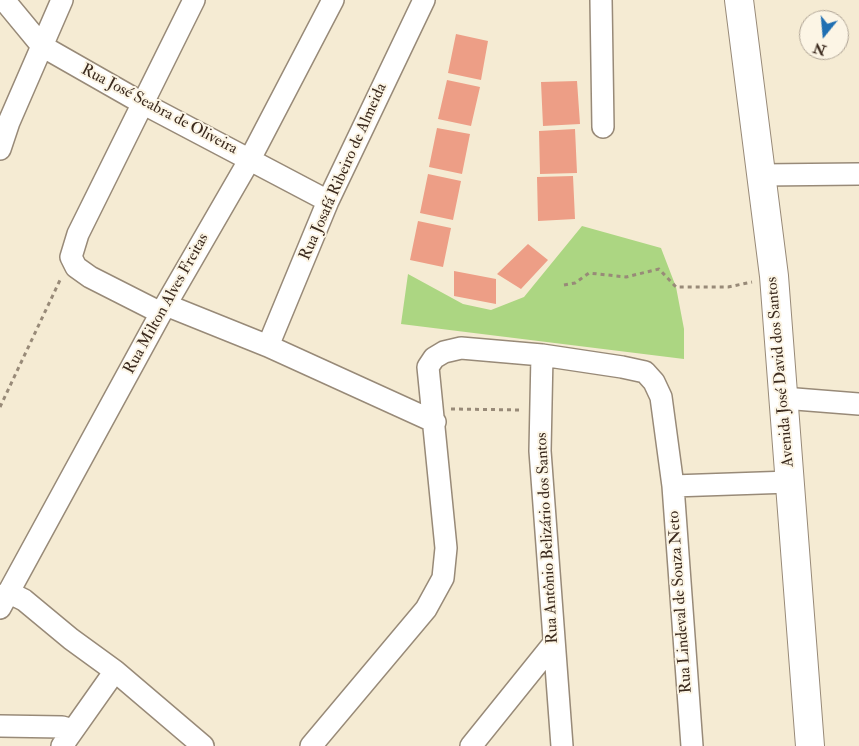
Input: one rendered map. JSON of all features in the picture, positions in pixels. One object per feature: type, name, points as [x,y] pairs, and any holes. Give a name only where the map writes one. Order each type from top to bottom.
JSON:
[{"type":"main road","name":"Avenida José David dos Santos","points":[[739,0],[774,276],[810,746]]},
{"type":"street","name":"Rua José Seabra de Oliveira","points":[[4,0],[42,46],[142,103],[250,158],[328,201]]},
{"type":"street","points":[[0,148],[4,118],[42,46],[62,0]]},
{"type":"street","points":[[194,0],[78,234],[71,257],[76,267],[90,278],[164,309],[268,346],[434,415],[446,548],[443,578],[426,609],[311,746]]},
{"type":"street","name":"Rua Milton Alves Freitas","points":[[4,600],[164,309],[250,158],[333,0]]},
{"type":"street","name":"Rua Josafá Ribeiro de Almeida","points":[[268,346],[328,201],[424,0]]},
{"type":"street","points":[[602,0],[603,127]]},
{"type":"street","points":[[762,175],[859,174]]},
{"type":"street","name":"Rua Lindeval de Souza Neto","points":[[434,415],[428,367],[434,358],[444,352],[461,348],[542,355],[645,372],[654,382],[661,397],[672,486],[692,746]]},
{"type":"street","points":[[542,355],[542,410]]},
{"type":"street","points":[[783,398],[859,404]]},
{"type":"street","name":"Rua Antônio Belizário dos Santos","points":[[542,410],[540,452],[562,746]]},
{"type":"street","points":[[672,486],[790,482]]},
{"type":"street","points":[[4,600],[24,600],[71,639],[115,670],[203,746]]},
{"type":"street","points":[[471,746],[554,643]]},
{"type":"street","points":[[0,726],[62,727],[68,738],[115,670]]},
{"type":"path","points":[[0,407],[71,257]]},
{"type":"path","points":[[564,285],[575,283],[589,273],[626,277],[659,269],[676,287],[728,287],[774,276]]},
{"type":"path","name":"Rua Antônio Belizário dos Santos","points":[[434,415],[542,410]]},
{"type":"green space","points":[[582,226],[661,248],[676,287],[684,329],[684,359],[401,324],[408,274],[463,304],[491,310],[524,297]]},
{"type":"building","points":[[456,34],[488,41],[481,80],[448,73]]},
{"type":"building","points":[[447,80],[480,87],[471,126],[438,119]]},
{"type":"building","points":[[577,81],[580,124],[543,126],[541,82]]},
{"type":"building","points":[[437,128],[470,134],[462,174],[429,167]]},
{"type":"building","points":[[575,129],[577,173],[540,174],[539,131]]},
{"type":"building","points":[[428,174],[461,181],[453,220],[420,213]]},
{"type":"building","points":[[573,176],[575,219],[538,221],[537,177]]},
{"type":"building","points":[[418,221],[451,228],[443,267],[410,260]]},
{"type":"building","points":[[528,244],[548,260],[521,289],[497,274]]},
{"type":"building","points":[[454,271],[496,279],[496,304],[454,296]]}]
